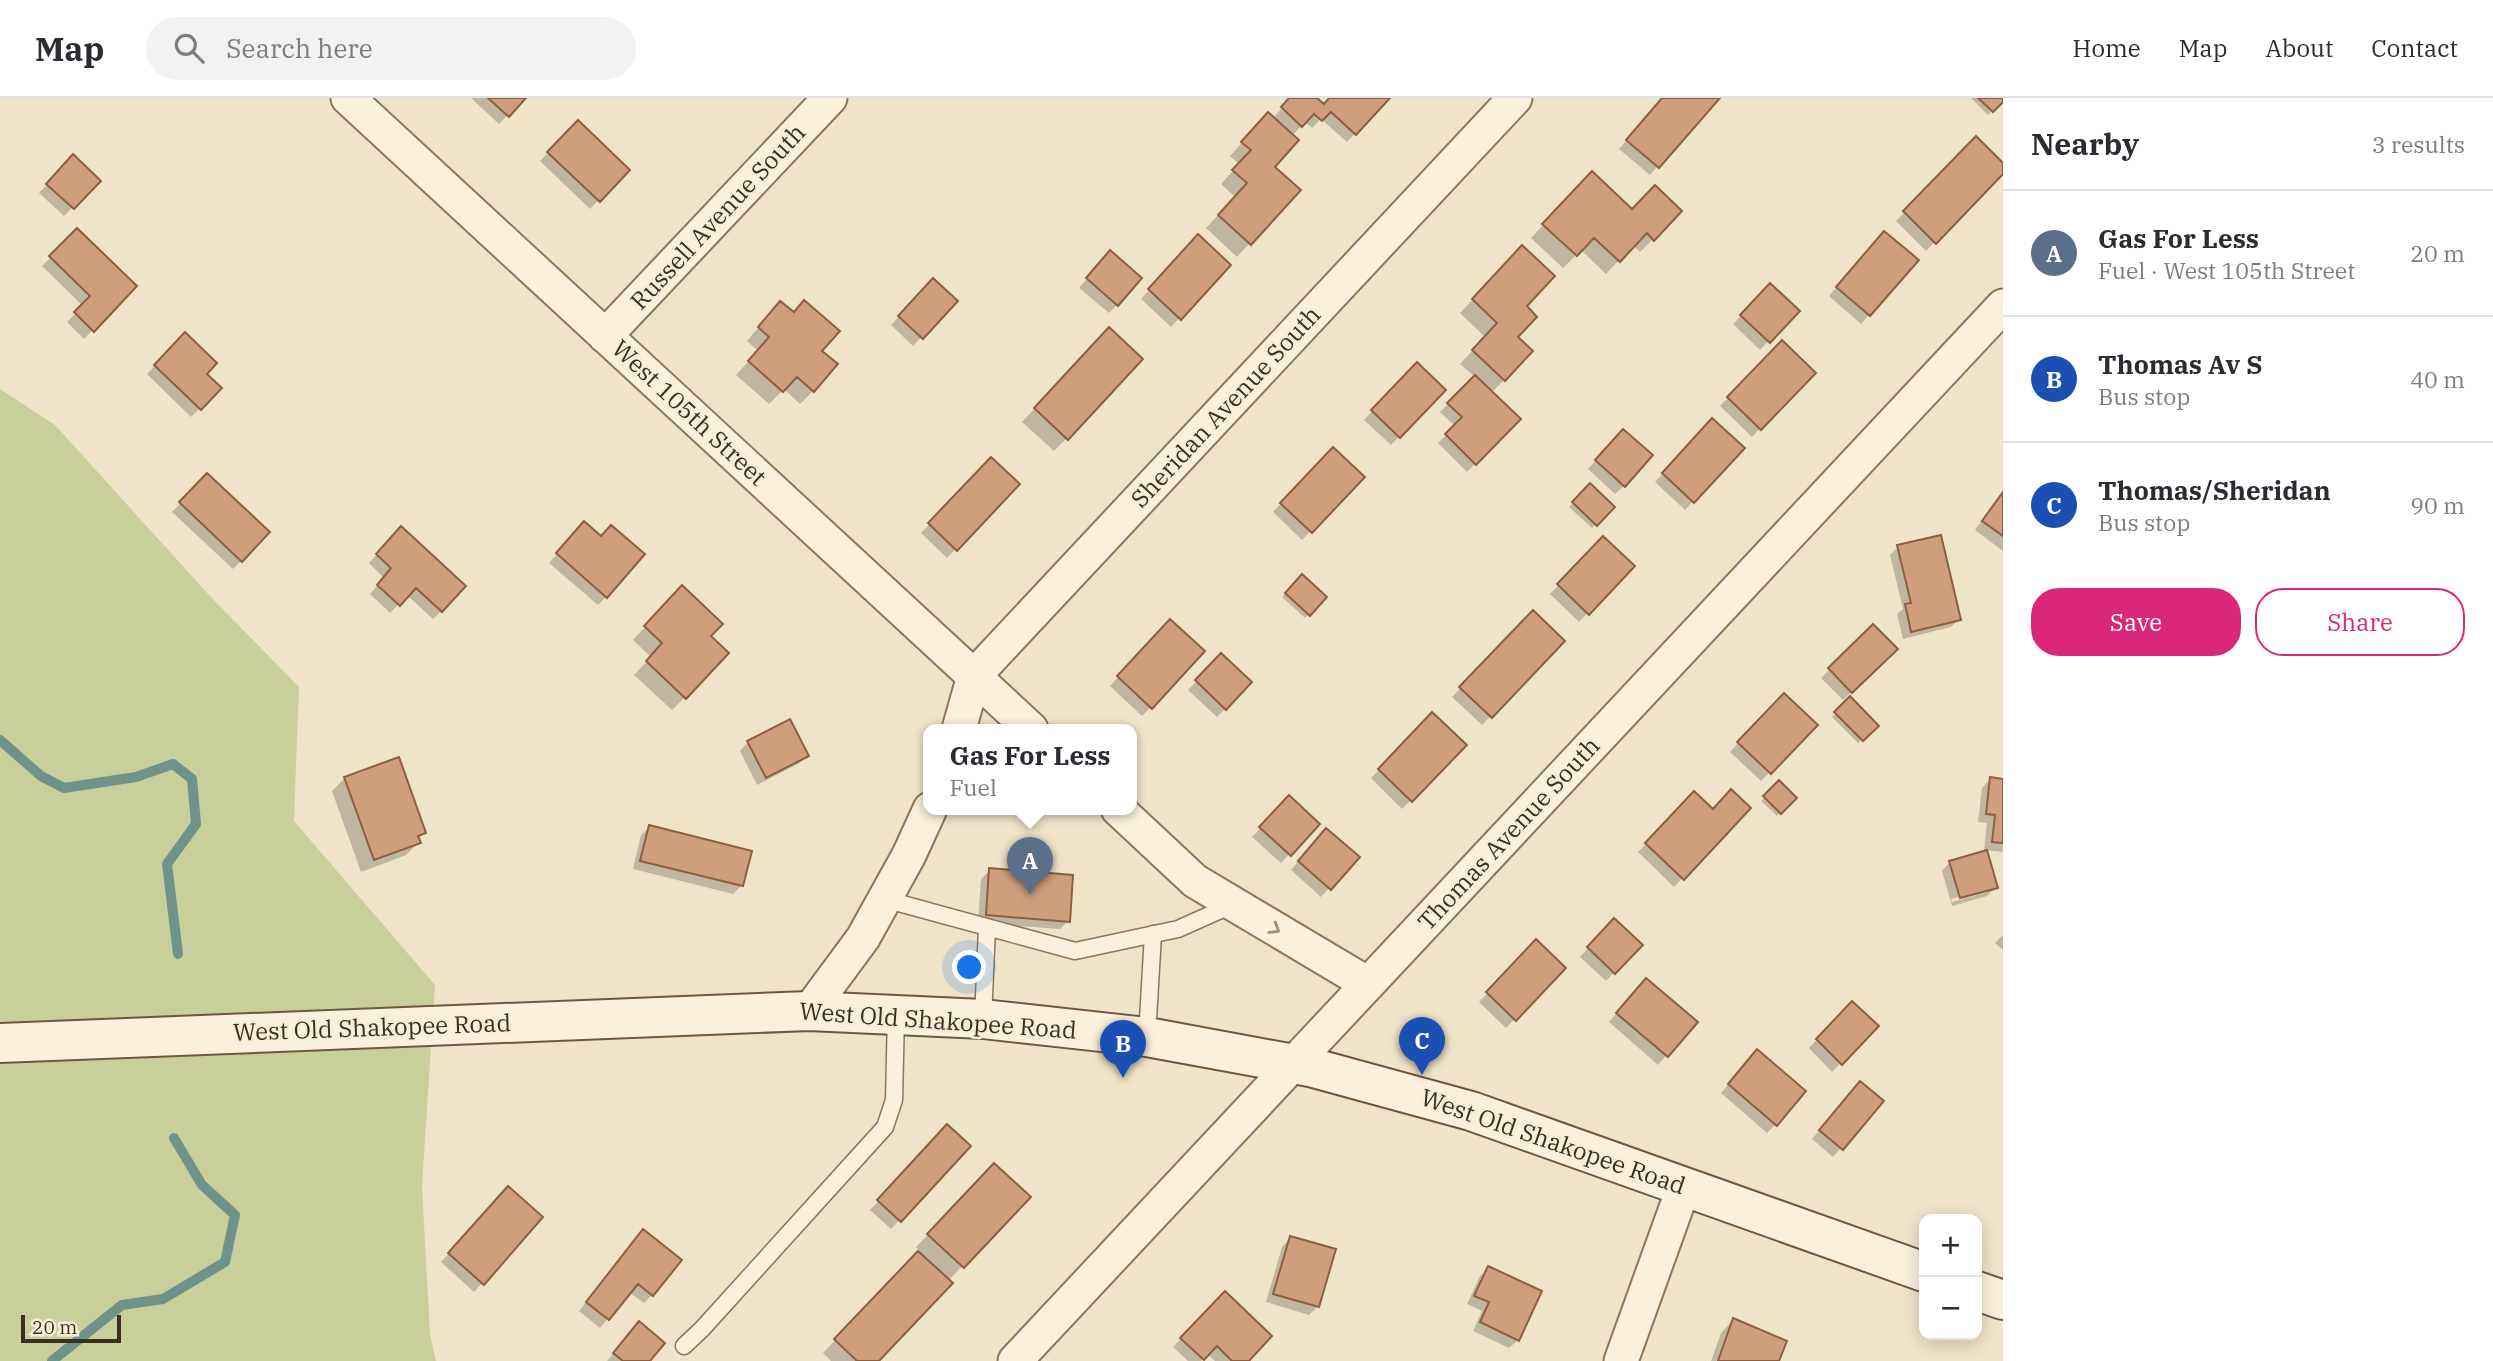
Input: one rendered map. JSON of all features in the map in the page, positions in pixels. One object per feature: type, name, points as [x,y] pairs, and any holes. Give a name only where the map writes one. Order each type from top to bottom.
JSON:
[{"type":"main road","name":"West Old Shakopee Road","points":[[0,1043],[809,1011],[983,1019],[1147,1037],[1293,1064],[1471,1111],[1919,1270]]},
{"type":"main road","points":[[1982,1293],[2003,1300]]},
{"type":"street","name":"West 105th Street","points":[[348,98],[1026,724]]},
{"type":"street","name":"Russell Avenue South","points":[[606,336],[830,98]]},
{"type":"street","name":"Sheridan Avenue South","points":[[960,724],[974,676],[1516,98]]},
{"type":"street","name":"Thomas Avenue South","points":[[1015,1361],[2003,306]]},
{"type":"street","points":[[809,1011],[863,938],[909,855],[927,815]]},
{"type":"street","points":[[1124,815],[1195,881],[1368,984]]},
{"type":"street","points":[[1621,1361],[1684,1186]]},
{"type":"lane","points":[[884,899],[1076,951],[1178,929],[1234,904]]},
{"type":"lane","points":[[983,1019],[987,927]]},
{"type":"lane","points":[[1147,1037],[1153,934]]},
{"type":"lane","points":[[684,1346],[885,1127],[894,1100],[896,1015]]},
{"type":"green space","points":[[0,389],[55,425],[209,595],[299,687],[294,821],[435,985],[422,1186],[430,1334],[436,1361],[0,1361]]},
{"type":"building","points":[[488,98],[526,98],[509,117]]},
{"type":"building","points":[[1289,98],[1317,98],[1324,104],[1329,98],[1390,98],[1356,135],[1331,112],[1322,121],[1314,114],[1302,127],[1281,107]]},
{"type":"building","points":[[1662,98],[1720,98],[1659,168],[1626,140]]},
{"type":"building","points":[[1978,98],[2003,98],[2003,102],[1993,112]]},
{"type":"building","points":[[1268,112],[1299,140],[1275,167],[1301,190],[1251,245],[1218,215],[1247,183],[1232,170],[1251,150],[1241,142]]},
{"type":"building","points":[[578,120],[630,170],[600,202],[547,152]]},
{"type":"building","points":[[1976,136],[2003,163],[2003,174],[1936,244],[1903,211]]},
{"type":"building","points":[[73,154],[101,181],[74,209],[46,184]]},
{"type":"building","points":[[1592,171],[1632,209],[1655,185],[1682,211],[1654,241],[1647,233],[1620,262],[1594,238],[1577,256],[1542,224]]},
{"type":"building","points":[[77,228],[137,286],[94,332],[74,312],[90,296],[49,256]]},
{"type":"building","points":[[1884,231],[1919,260],[1870,316],[1836,287]]},
{"type":"building","points":[[1198,234],[1231,265],[1181,320],[1148,289]]},
{"type":"building","points":[[1522,245],[1555,276],[1527,306],[1537,317],[1518,337],[1533,351],[1505,381],[1472,350],[1497,323],[1472,299]]},
{"type":"building","points":[[1110,250],[1142,278],[1118,306],[1086,278]]},
{"type":"building","points":[[933,278],[958,301],[923,339],[898,316]]},
{"type":"building","points":[[1770,283],[1800,311],[1770,343],[1740,315]]},
{"type":"building","points":[[804,300],[840,331],[822,351],[838,364],[814,392],[797,377],[783,392],[748,361],[769,337],[758,327],[780,301],[794,312]]},
{"type":"building","points":[[1109,327],[1143,359],[1068,440],[1034,408]]},
{"type":"building","points":[[185,332],[217,363],[207,374],[222,388],[201,410],[154,365]]},
{"type":"building","points":[[1782,340],[1816,373],[1761,430],[1727,397]]},
{"type":"building","points":[[1417,362],[1446,390],[1400,438],[1371,410]]},
{"type":"building","points":[[1475,375],[1521,419],[1476,465],[1445,434],[1462,417],[1447,403]]},
{"type":"building","points":[[1712,418],[1745,448],[1694,503],[1662,473]]},
{"type":"building","points":[[1623,429],[1653,455],[1625,487],[1595,460]]},
{"type":"building","points":[[1333,447],[1365,477],[1312,533],[1280,503]]},
{"type":"building","points":[[991,457],[1020,484],[957,551],[928,523]]},
{"type":"building","points":[[207,473],[270,532],[242,562],[179,502]]},
{"type":"building","points":[[1590,483],[1615,507],[1597,526],[1572,502]]},
{"type":"building","points":[[2003,492],[2003,536],[1982,521]]},
{"type":"building","points":[[584,521],[601,536],[611,525],[645,554],[607,598],[556,553]]},
{"type":"building","points":[[401,526],[466,586],[442,612],[416,588],[400,606],[377,585],[391,568],[376,554]]},
{"type":"building","points":[[1941,535],[1961,620],[1911,632],[1905,604],[1911,603],[1897,545]]},
{"type":"building","points":[[1603,536],[1635,566],[1589,615],[1557,584]]},
{"type":"building","points":[[1302,574],[1327,597],[1310,616],[1285,593]]},
{"type":"building","points":[[682,585],[723,624],[711,636],[729,653],[686,699],[646,661],[662,643],[644,626]]},
{"type":"building","points":[[1533,610],[1565,641],[1492,718],[1459,687]]},
{"type":"building","points":[[1170,619],[1205,651],[1152,709],[1117,676]]},
{"type":"building","points":[[1873,624],[1898,649],[1852,693],[1828,668]]},
{"type":"building","points":[[1221,653],[1252,682],[1226,710],[1195,680]]},
{"type":"building","points":[[1784,693],[1818,725],[1771,774],[1737,742]]},
{"type":"building","points":[[1850,696],[1879,726],[1863,741],[1834,712]]},
{"type":"building","points":[[1432,712],[1467,745],[1412,802],[1378,769]]},
{"type":"building","points":[[790,719],[809,756],[766,778],[747,741]]},
{"type":"building","points":[[399,757],[426,833],[418,836],[421,843],[374,860],[344,777]]},
{"type":"building","points":[[1990,777],[2003,779],[2003,843],[1992,842],[1995,815],[1986,814]]},
{"type":"building","points":[[1779,780],[1797,798],[1781,814],[1763,796]]},
{"type":"building","points":[[1731,789],[1751,808],[1684,880],[1645,843],[1694,791],[1713,809]]},
{"type":"building","points":[[1289,795],[1320,824],[1291,856],[1259,827]]},
{"type":"building","points":[[649,825],[752,851],[743,886],[640,861]]},
{"type":"building","points":[[1326,828],[1360,857],[1331,890],[1298,861]]},
{"type":"building","points":[[1987,850],[1998,888],[1960,898],[1949,861]]},
{"type":"building","points":[[989,868],[1073,875],[1070,922],[986,915]]},
{"type":"building","points":[[1614,918],[1643,945],[1615,974],[1587,947]]},
{"type":"building","points":[[1536,939],[1566,968],[1516,1021],[1486,992]]},
{"type":"building","points":[[1646,978],[1698,1022],[1668,1057],[1616,1013]]},
{"type":"building","points":[[1852,1001],[1879,1026],[1842,1065],[1816,1039]]},
{"type":"building","points":[[1757,1049],[1806,1091],[1777,1126],[1728,1084]]},
{"type":"building","points":[[1860,1081],[1884,1101],[1843,1150],[1819,1130]]},
{"type":"building","points":[[947,1124],[971,1146],[901,1222],[877,1200]]},
{"type":"building","points":[[994,1163],[1031,1197],[964,1268],[927,1234]]},
{"type":"building","points":[[508,1186],[543,1217],[484,1285],[448,1253]]},
{"type":"building","points":[[643,1229],[682,1260],[653,1296],[638,1284],[609,1320],[586,1302]]},
{"type":"building","points":[[1290,1236],[1336,1249],[1319,1307],[1273,1294]]},
{"type":"building","points":[[918,1251],[953,1283],[879,1361],[857,1361],[834,1339]]},
{"type":"building","points":[[1488,1266],[1542,1291],[1519,1341],[1480,1322],[1489,1302],[1474,1296]]},
{"type":"building","points":[[1225,1291],[1272,1336],[1249,1361],[1232,1361],[1217,1346],[1204,1360],[1180,1338]]},
{"type":"building","points":[[1733,1318],[1787,1341],[1779,1361],[1718,1361]]},
{"type":"building","points":[[639,1321],[665,1343],[650,1361],[623,1361],[613,1353]]},
{"type":"waterway","points":[[0,740],[41,776],[64,788],[136,777],[173,764],[192,779],[196,824],[167,864],[178,954]]},
{"type":"waterway","points":[[52,1361],[122,1305],[163,1299],[225,1262],[235,1215],[202,1185],[174,1138]]},
{"type":"place","name":"Gas For Less","points":[[1030,895]]},
{"type":"place","name":"Thomas/Sheridan","points":[[1422,1075]]},
{"type":"place","name":"Thomas Av S","points":[[1123,1078]]}]
